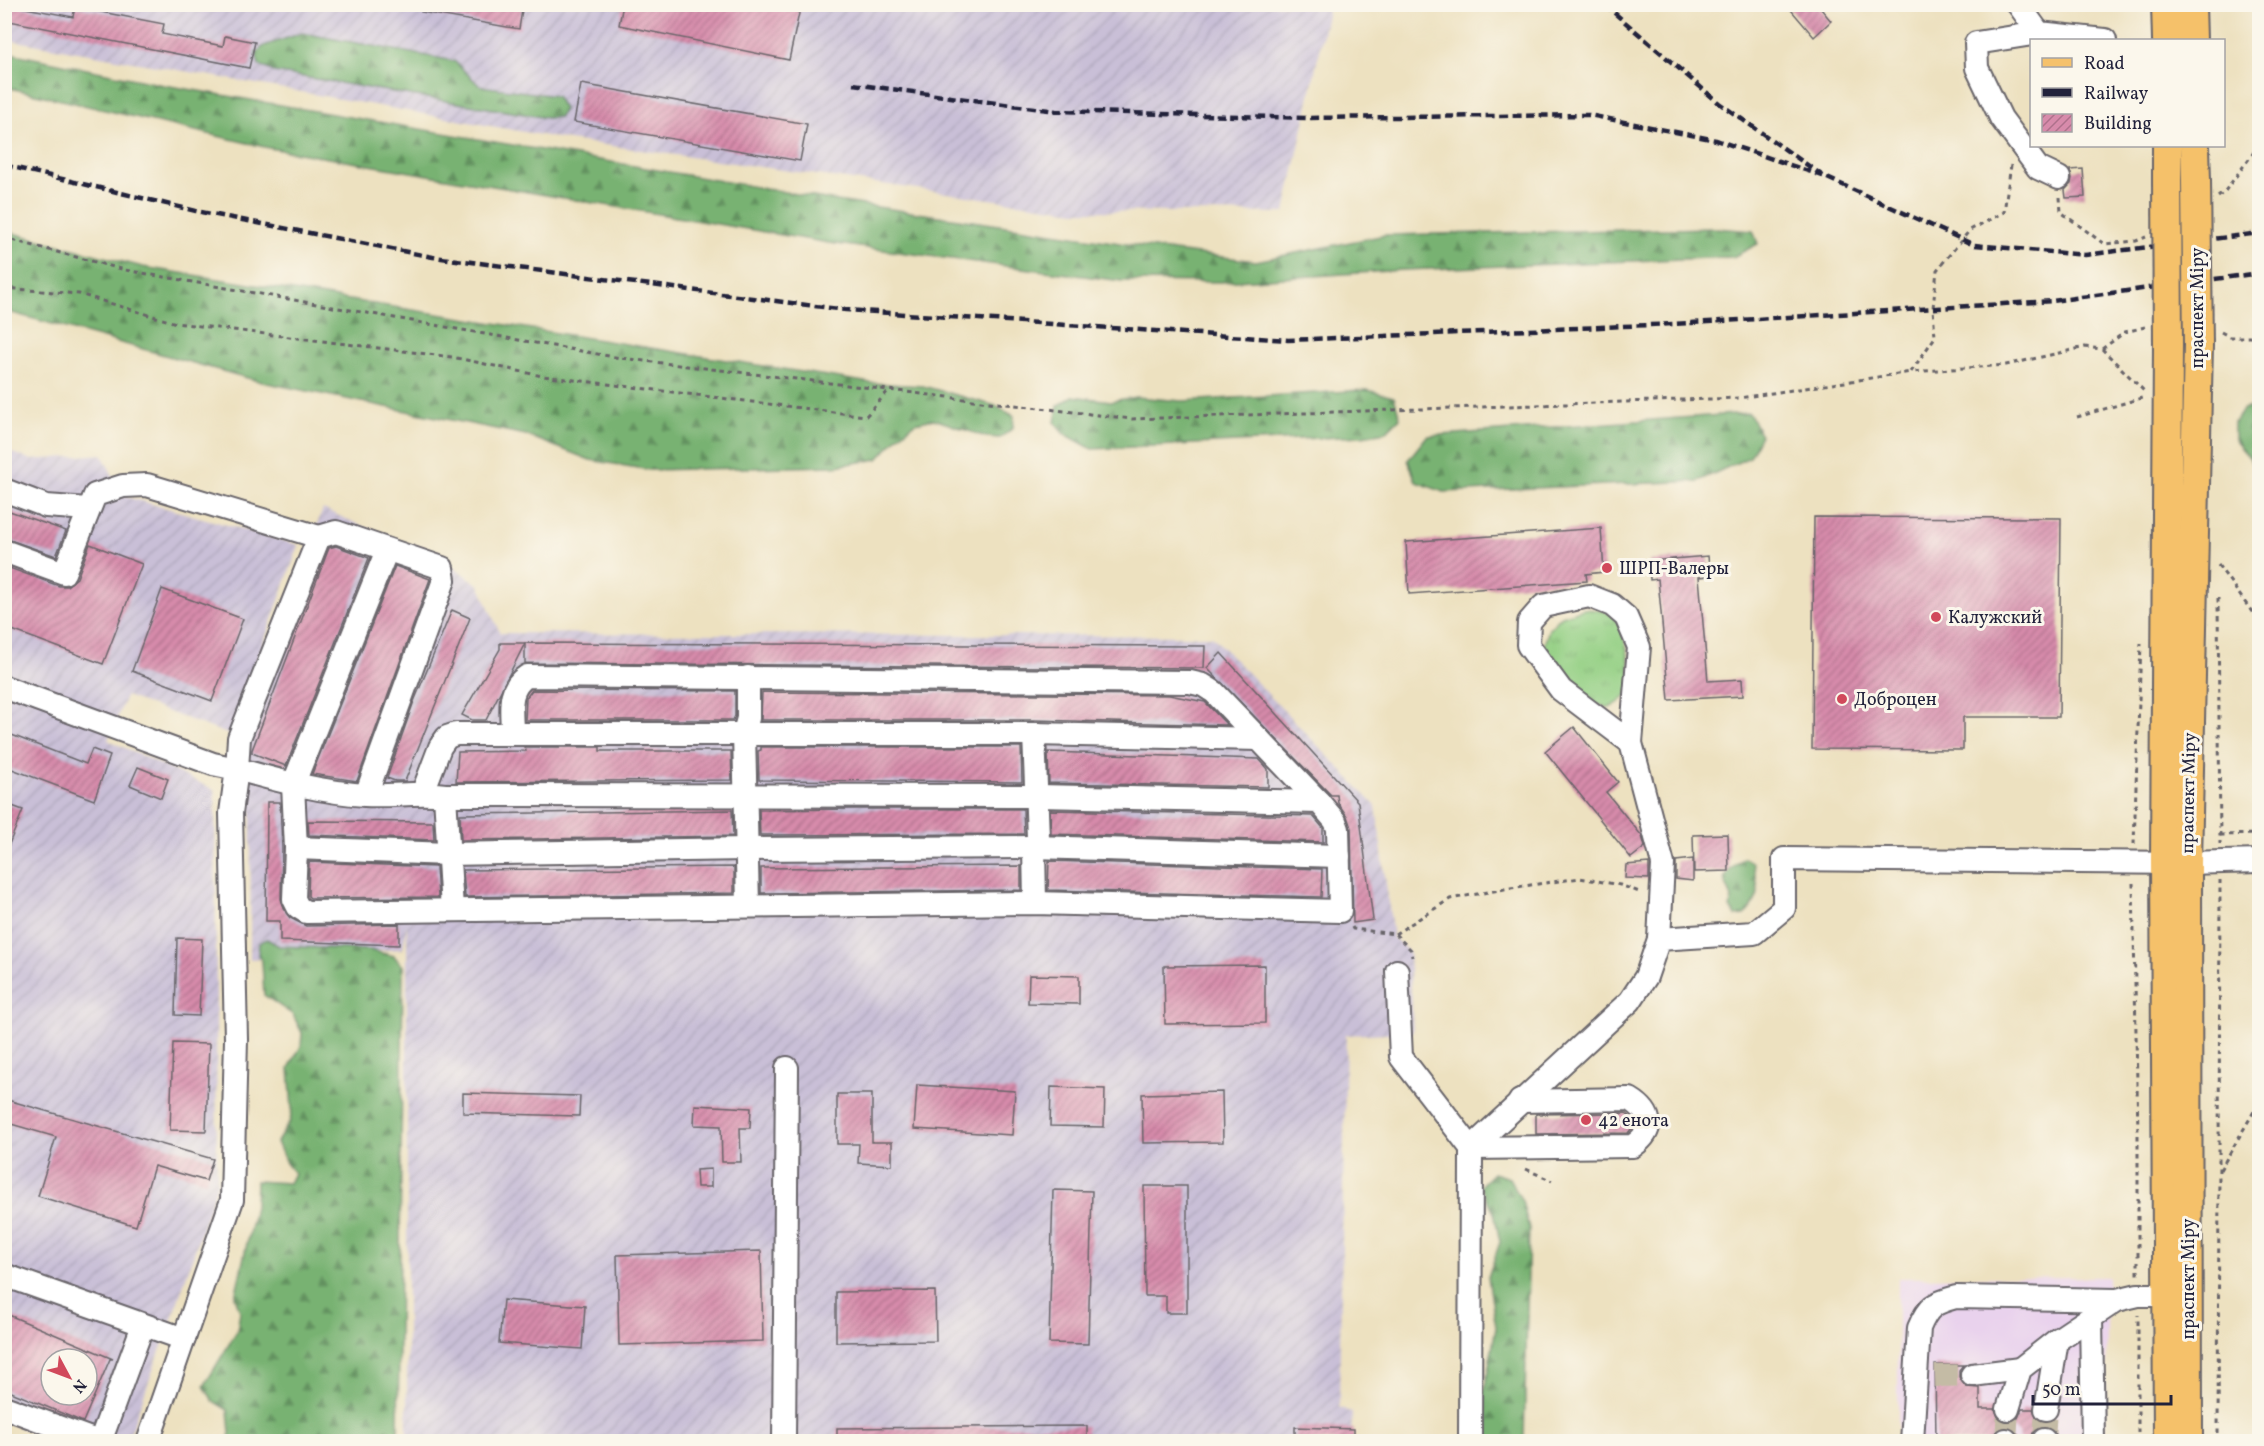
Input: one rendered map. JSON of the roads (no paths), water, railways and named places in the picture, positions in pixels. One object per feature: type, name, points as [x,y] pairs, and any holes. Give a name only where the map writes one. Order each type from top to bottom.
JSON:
[{"type":"main road","points":[[2166,4],[2166,39]]},
{"type":"main road","points":[[2191,4],[2192,39]]},
{"type":"main road","name":"праспект Міру","points":[[2167,147],[2160,334],[2176,862],[2188,1442]]},
{"type":"main road","name":"праспект Міру","points":[[2168,1442],[2167,1295],[2176,862],[2206,336],[2195,147]]},
{"type":"street","points":[[2018,4],[2039,33]]},
{"type":"street","points":[[2059,178],[2038,168],[2001,118],[1977,68],[1976,44],[2039,33],[2095,39]]},
{"type":"street","points":[[4,551],[64,573],[94,495],[123,486],[147,485],[319,537],[336,532],[442,568],[444,580],[366,795]]},
{"type":"street","points":[[4,490],[46,506],[88,508]]},
{"type":"street","points":[[148,1442],[232,1200],[237,1039],[231,813],[239,738],[319,537]]},
{"type":"street","points":[[387,550],[293,784],[296,848],[294,899],[298,908],[306,912],[1035,903],[1340,911],[1338,828],[1335,821],[1319,801],[1214,692],[1203,685],[1190,682],[527,676],[517,682],[512,692],[512,733]]},
{"type":"street","points":[[1471,1148],[1630,1001],[1646,977],[1659,939],[1663,864],[1631,744],[1639,647],[1626,617],[1612,605],[1589,596],[1543,606],[1529,622],[1528,645],[1562,690],[1631,744]]},
{"type":"street","points":[[748,677],[748,718],[744,733],[748,905]]},
{"type":"street","points":[[4,687],[213,764],[293,784],[366,795],[434,793],[1038,796],[1319,801]]},
{"type":"street","points":[[452,909],[447,854],[434,793],[440,747],[447,737],[456,734],[1034,734],[1259,739]]},
{"type":"street","points":[[1034,734],[1038,796],[1038,838],[1034,848],[1035,903]]},
{"type":"street","points":[[296,848],[447,854],[747,849],[1034,848],[1339,856]]},
{"type":"street","points":[[1659,939],[1754,933],[1784,908],[1784,859],[2259,861]]},
{"type":"street","points":[[1397,971],[1401,1057],[1471,1148],[1470,1442]]},
{"type":"street","points":[[784,1442],[787,1068]]},
{"type":"street","points":[[1471,1148],[1633,1146],[1641,1140],[1648,1129],[1649,1118],[1642,1106],[1630,1099],[1520,1101]]},
{"type":"street","points":[[4,1275],[184,1339]]},
{"type":"street","points":[[1912,1442],[1926,1376],[1919,1328],[1925,1312],[1938,1302],[1956,1297],[2127,1298],[2167,1295]]},
{"type":"street","points":[[1972,1375],[2020,1368],[2091,1317],[2127,1298]]},
{"type":"street","points":[[2091,1317],[2093,1442]]},
{"type":"street","points":[[4,1407],[100,1442],[143,1325]]},
{"type":"street","points":[[2046,1409],[2056,1340]]},
{"type":"street","points":[[2008,1409],[2020,1368]]},
{"type":"tunnel","points":[[1935,1376],[1972,1375]]},
{"type":"tunnel","points":[[2006,1440],[2008,1409]]},
{"type":"tunnel","points":[[2044,1440],[2046,1409]]},
{"type":"railway","points":[[1604,4],[1719,103],[1823,176],[1974,245],[2085,255],[2260,233]]},
{"type":"railway","points":[[853,84],[1056,111],[1307,118],[1589,115],[1716,140],[1823,176]]},
{"type":"railway","points":[[4,165],[196,211],[433,257],[846,310],[1288,340],[1674,324],[2052,301],[2260,273]]},
{"type":"place","name":"ШРП-Валеры","points":[[1607,568]]},
{"type":"place","name":"Калужский","points":[[1936,617]]},
{"type":"place","name":"Доброцен","points":[[1842,699]]},
{"type":"place","name":"42 енота","points":[[1586,1120]]}]
